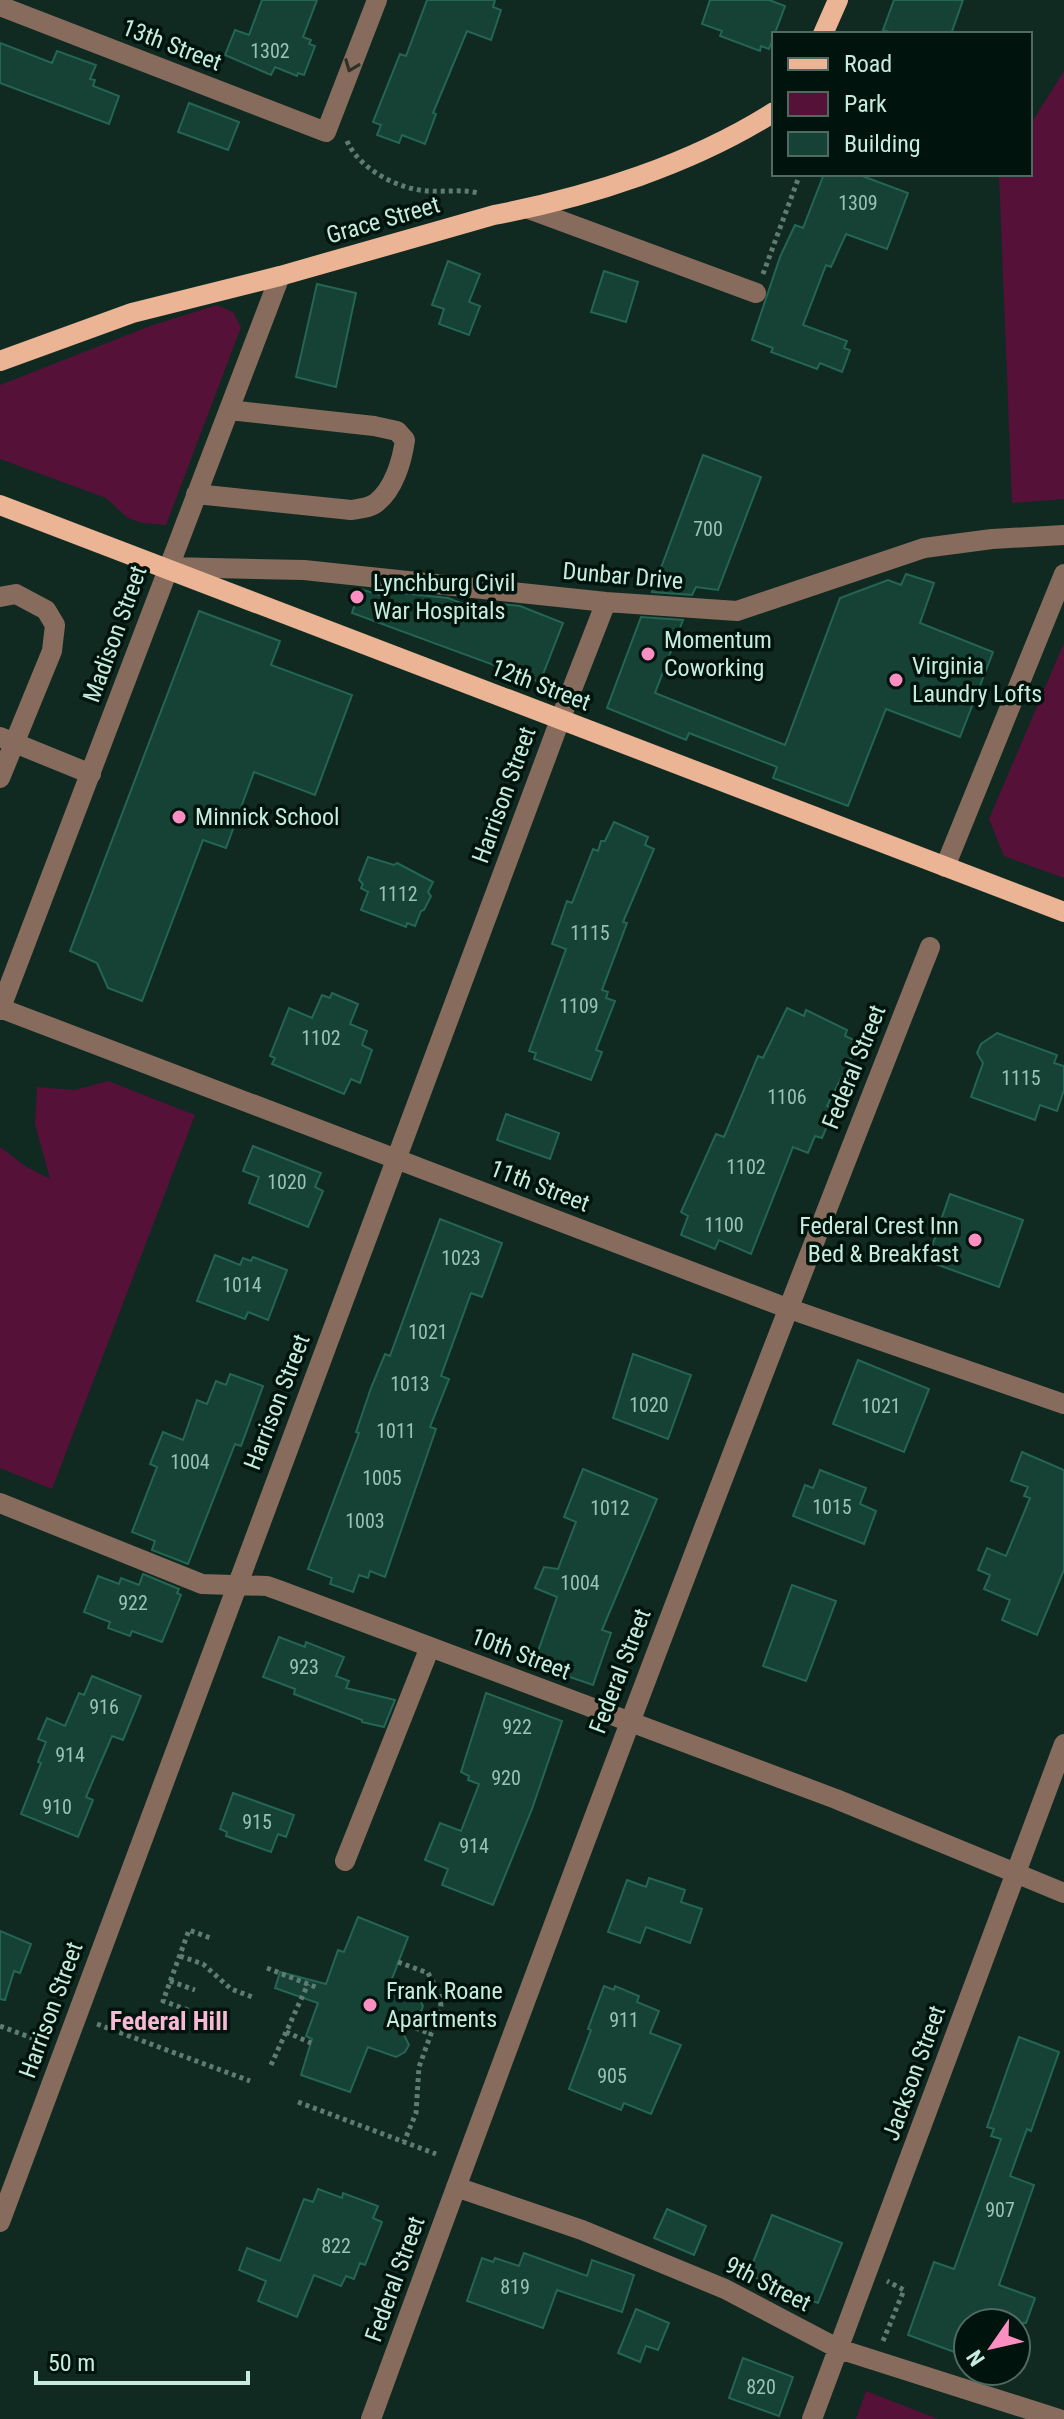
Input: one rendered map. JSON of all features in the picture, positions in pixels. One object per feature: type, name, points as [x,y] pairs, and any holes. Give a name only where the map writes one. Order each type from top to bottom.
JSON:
[{"type":"main road","points":[[824,32],[838,0]]},
{"type":"main road","name":"Grace Street","points":[[0,361],[132,313],[280,276],[494,215],[529,209],[654,171],[739,135],[772,113]]},
{"type":"main road","name":"12th Street","points":[[0,505],[1064,912]]},
{"type":"street","name":"13th Street","points":[[0,6],[326,132],[377,0]]},
{"type":"street","points":[[529,209],[756,293]]},
{"type":"street","name":"Madison Street","points":[[0,1009],[280,276]]},
{"type":"street","points":[[196,494],[351,510],[374,505],[388,489],[402,457],[405,440],[397,431],[229,410]]},
{"type":"street","name":"Dunbar Drive","points":[[168,567],[304,570],[606,602],[737,611],[924,548],[992,539],[1064,535]]},
{"type":"street","points":[[945,867],[1064,574]]},
{"type":"street","points":[[0,597],[16,594],[46,610],[55,625],[52,651],[7,740],[0,778]]},
{"type":"street","name":"Harrison Street","points":[[0,2222],[606,602]]},
{"type":"street","points":[[7,740],[91,774]]},
{"type":"street","name":"Federal Street","points":[[371,2419],[628,1723],[930,947]]},
{"type":"street","name":"11th Street","points":[[0,1009],[787,1308],[1064,1404]]},
{"type":"street","name":"10th Street","points":[[0,1503],[202,1584],[267,1586],[836,1799],[1064,1893]]},
{"type":"street","points":[[345,1861],[430,1647]]},
{"type":"street","name":"Jackson Street","points":[[812,2419],[1064,1744]]},
{"type":"street","name":"9th Street","points":[[456,2187],[582,2230],[725,2289],[839,2349],[1059,2419]]},
{"type":"path","points":[[346,141],[359,160],[408,188],[473,192],[489,196]]},
{"type":"path","points":[[767,264],[799,176]]},
{"type":"path","points":[[188,2010],[163,2001],[170,1981],[189,1930],[213,1939]]},
{"type":"path","points":[[180,1956],[203,1964],[231,1989],[255,1998]]},
{"type":"path","points":[[398,1962],[428,1973],[439,1993],[441,2006],[419,2067],[416,2113],[404,2142]]},
{"type":"path","points":[[267,1968],[318,1988]]},
{"type":"path","points":[[170,1981],[195,1990]]},
{"type":"path","points":[[271,2065],[308,1984]]},
{"type":"path","points":[[91,2021],[250,2081]]},
{"type":"path","points":[[408,2025],[431,2034]]},
{"type":"path","points":[[0,2026],[40,2041]]},
{"type":"path","points":[[286,2032],[311,2043]]},
{"type":"path","points":[[298,2102],[436,2154]]},
{"type":"path","points":[[882,2279],[904,2290],[887,2331]]},
{"type":"green space","points":[[1064,71],[1064,499],[1012,503],[999,176],[1032,176],[1032,122]]},
{"type":"green space","points":[[217,305],[233,312],[241,327],[166,525],[128,518],[106,498],[0,459],[0,385],[150,326]]},
{"type":"green space","points":[[1064,643],[1064,878],[1004,856],[989,819]]},
{"type":"green space","points":[[108,1081],[195,1115],[52,1489],[0,1468],[0,1147],[25,1166],[50,1179],[35,1124],[37,1087],[75,1090]]},
{"type":"green space","points":[[866,2391],[938,2419],[856,2419]]},
{"type":"building","points":[[262,0],[317,0],[303,37],[315,46],[304,75],[298,73],[297,76],[275,67],[271,75],[225,55],[235,30],[249,35]]},
{"type":"building","points":[[427,0],[495,0],[493,7],[501,10],[491,40],[467,31],[433,113],[436,114],[425,144],[402,135],[399,143],[377,135],[381,125],[373,122],[400,54],[406,56]]},
{"type":"building","points":[[710,0],[769,0],[785,6],[775,32],[772,32],[769,49],[761,46],[760,51],[720,36],[722,31],[702,24]]},
{"type":"building","points":[[894,0],[963,0],[952,32],[883,30]]},
{"type":"building","points":[[0,43],[52,63],[57,51],[96,65],[90,79],[95,80],[93,86],[119,96],[109,124],[0,83]]},
{"type":"building","points":[[189,103],[239,122],[228,150],[178,132]]},
{"type":"building","points":[[823,176],[862,176],[908,193],[887,249],[846,234],[831,267],[826,265],[803,325],[847,341],[844,348],[850,350],[842,372],[820,363],[817,369],[771,352],[773,348],[752,340],[780,257],[795,225],[803,228]]},
{"type":"building","points":[[448,261],[480,274],[469,302],[480,306],[469,335],[439,324],[444,309],[432,305]]},
{"type":"building","points":[[604,271],[638,282],[626,322],[591,312]]},
{"type":"building","points":[[317,284],[356,293],[336,387],[296,377]]},
{"type":"building","points":[[703,455],[761,477],[718,590],[696,587],[692,595],[652,592]]},
{"type":"building","name":"Virginia Laundry Lofts","points":[[906,574],[934,583],[920,623],[993,652],[960,737],[886,709],[848,806],[773,778],[777,767],[689,733],[686,740],[607,708],[641,617],[683,620],[655,693],[785,745],[840,598],[888,580],[901,585]]},
{"type":"building","points":[[360,589],[380,595],[382,591],[448,598],[497,617],[502,604],[520,606],[563,623],[540,682],[352,613]]},
{"type":"building","name":"Minnick School","points":[[199,611],[280,641],[271,665],[352,695],[315,795],[254,772],[226,848],[203,840],[142,1001],[108,988],[97,963],[70,951]]},
{"type":"building","points":[[614,822],[648,837],[645,845],[654,849],[623,922],[627,923],[602,990],[608,992],[606,998],[615,1001],[596,1050],[602,1052],[591,1080],[534,1059],[536,1053],[529,1051],[566,949],[552,944],[567,901],[572,903],[593,849],[598,851]]},
{"type":"building","points":[[368,857],[394,865],[397,863],[433,882],[428,892],[431,896],[415,926],[407,923],[406,927],[361,910],[368,892],[361,888],[363,884],[359,880]]},
{"type":"building","points":[[332,993],[358,1004],[350,1024],[367,1031],[362,1045],[372,1050],[360,1083],[351,1079],[344,1094],[272,1064],[275,1058],[270,1056],[289,1008],[312,1018],[322,995],[330,998]]},
{"type":"building","points":[[787,1008],[804,1016],[806,1010],[847,1030],[845,1036],[854,1040],[849,1051],[853,1055],[827,1106],[834,1109],[822,1138],[815,1136],[808,1153],[793,1147],[751,1254],[719,1240],[715,1249],[681,1235],[688,1216],[681,1212],[716,1134],[724,1137],[758,1056],[763,1058]]},
{"type":"building","points":[[997,1033],[1057,1055],[1054,1063],[1064,1066],[1064,1090],[1057,1111],[1040,1105],[1035,1120],[971,1097],[983,1063],[977,1053],[981,1044]]},
{"type":"building","points":[[506,1114],[559,1133],[550,1159],[497,1140]]},
{"type":"building","points":[[253,1146],[321,1173],[315,1187],[323,1191],[308,1227],[249,1203],[259,1177],[243,1171]]},
{"type":"building","name":"Federal Crest Inn Bed & Breakfast","points":[[950,1194],[1023,1220],[999,1287],[927,1261]]},
{"type":"building","points":[[440,1219],[502,1243],[482,1297],[471,1293],[441,1376],[449,1379],[430,1427],[436,1429],[385,1577],[370,1571],[368,1578],[359,1575],[353,1592],[330,1584],[332,1578],[308,1569],[359,1433],[356,1432],[371,1388],[385,1354],[390,1356]]},
{"type":"building","points":[[215,1255],[240,1265],[243,1258],[251,1261],[253,1257],[287,1270],[268,1320],[248,1312],[245,1319],[197,1301]]},
{"type":"building","points":[[633,1354],[691,1375],[668,1439],[613,1418]]},
{"type":"building","points":[[858,1360],[929,1389],[904,1452],[833,1424]]},
{"type":"building","points":[[230,1374],[263,1386],[241,1446],[235,1444],[188,1564],[152,1550],[155,1541],[132,1532],[157,1467],[150,1464],[163,1432],[183,1440],[197,1400],[207,1404],[216,1381],[226,1385]]},
{"type":"building","points":[[1022,1452],[1064,1470],[1064,1570],[1037,1635],[1002,1620],[1010,1600],[984,1589],[990,1575],[978,1570],[987,1548],[1006,1556],[1030,1498],[1024,1496],[1028,1487],[1011,1481]]},
{"type":"building","points":[[583,1469],[657,1499],[602,1630],[611,1633],[593,1685],[535,1660],[557,1597],[535,1588],[544,1567],[558,1569],[576,1522],[564,1517]]},
{"type":"building","points":[[820,1470],[866,1488],[860,1504],[876,1511],[864,1544],[793,1516],[805,1485],[813,1488]]},
{"type":"building","points":[[143,1574],[179,1589],[177,1593],[181,1595],[162,1642],[132,1631],[130,1636],[108,1628],[110,1622],[84,1612],[98,1576],[119,1584],[121,1578],[139,1585]]},
{"type":"building","points":[[792,1585],[836,1601],[806,1681],[763,1666]]},
{"type":"building","points":[[279,1637],[305,1647],[306,1642],[344,1657],[336,1676],[349,1681],[346,1688],[395,1700],[384,1727],[362,1722],[294,1694],[295,1689],[263,1677]]},
{"type":"building","points":[[92,1676],[141,1696],[123,1740],[112,1736],[86,1797],[93,1800],[78,1837],[21,1814],[41,1763],[38,1762],[46,1742],[38,1739],[47,1718],[65,1726],[79,1693],[84,1695]]},
{"type":"building","points":[[486,1693],[562,1721],[532,1809],[493,1905],[442,1885],[448,1869],[425,1860],[440,1823],[461,1831],[479,1784],[468,1780],[469,1776],[461,1772]]},
{"type":"building","points":[[233,1793],[294,1815],[286,1837],[278,1834],[271,1852],[226,1836],[227,1832],[220,1829]]},
{"type":"building","points":[[649,1878],[685,1890],[681,1902],[702,1909],[690,1943],[646,1927],[640,1943],[608,1932],[627,1880],[646,1887]]},
{"type":"building","name":"Frank Roane Apartments","points":[[358,1917],[408,1937],[390,1984],[418,1996],[423,2006],[420,2014],[400,2027],[409,2045],[405,2052],[396,2057],[368,2047],[350,2092],[301,2075],[312,2039],[306,2036],[318,2003],[275,1988],[280,1972],[326,1984],[338,1950],[344,1952]]},
{"type":"building","points":[[0,1931],[31,1944],[20,1973],[14,1971],[5,2000],[0,1999]]},
{"type":"building","points":[[604,1986],[614,1990],[615,1986],[639,1996],[637,2002],[659,2011],[650,2033],[681,2045],[651,2114],[624,2103],[621,2110],[569,2089]]},
{"type":"building","points":[[1019,2037],[1059,2052],[1031,2131],[1027,2129],[1010,2176],[1034,2185],[999,2285],[1035,2298],[1032,2307],[952,2307],[952,2351],[908,2335],[934,2262],[954,2269],[1001,2139],[991,2136],[994,2129],[987,2127]]},
{"type":"building","points":[[318,2189],[342,2198],[343,2193],[378,2206],[373,2218],[382,2222],[365,2265],[360,2263],[354,2279],[346,2276],[341,2286],[314,2275],[297,2317],[258,2301],[266,2281],[239,2270],[247,2248],[280,2261],[304,2199],[313,2202]]},
{"type":"building","points":[[667,2209],[706,2226],[694,2255],[654,2238]]},
{"type":"building","points":[[772,2215],[842,2243],[818,2303],[748,2275]]},
{"type":"building","points":[[524,2253],[587,2276],[592,2260],[634,2275],[622,2312],[557,2290],[543,2328],[467,2301],[482,2258],[493,2262],[495,2258],[519,2266]]},
{"type":"building","points":[[636,2309],[669,2323],[658,2350],[646,2346],[640,2362],[618,2353]]},
{"type":"building","points":[[743,2358],[793,2377],[779,2416],[729,2398]]},
{"type":"place","name":"Lynchburg Civil War Hospitals","points":[[357,597]]},
{"type":"place","name":"Momentum Coworking","points":[[648,654]]},
{"type":"place","name":"Virginia Laundry Lofts","points":[[896,680]]},
{"type":"place","name":"Minnick School","points":[[179,817]]},
{"type":"place","name":"Federal Crest Inn Bed & Breakfast","points":[[975,1240]]},
{"type":"place","name":"Frank Roane Apartments","points":[[370,2005]]},
{"type":"district","name":"Federal Hill","points":[[169,2021]]}]
